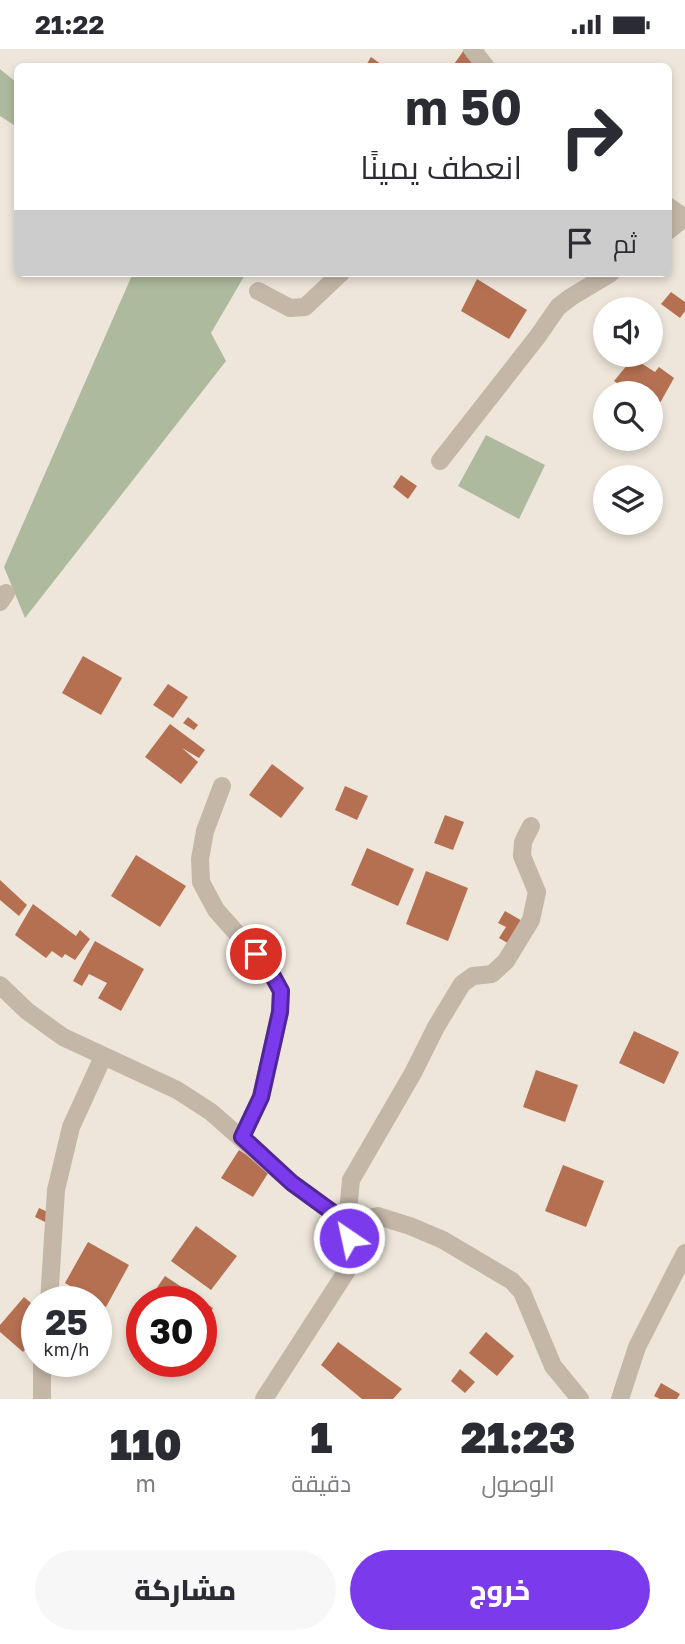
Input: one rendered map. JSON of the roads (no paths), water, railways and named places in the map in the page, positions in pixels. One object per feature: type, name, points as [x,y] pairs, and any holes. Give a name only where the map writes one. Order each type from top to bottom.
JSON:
[{"type":"street","points":[[472,49],[483,63]]},
{"type":"street","points":[[258,291],[290,308],[305,307],[337,277]]},
{"type":"street","points":[[440,461],[558,307],[604,277]]},
{"type":"street","points":[[222,786],[205,831],[200,859],[201,882],[216,910],[270,971],[281,991],[280,1012],[261,1097],[242,1137]]},
{"type":"street","points":[[264,1399],[346,1272],[351,1254],[347,1223],[351,1180],[413,1073],[436,1027],[462,984],[472,976],[492,974],[510,954],[531,921],[537,892],[522,856],[523,842],[531,826]]},
{"type":"street","points":[[0,985],[45,1025],[73,1042],[177,1090],[211,1112],[292,1183],[347,1223],[378,1216],[410,1226],[443,1240],[512,1281],[522,1292],[553,1366],[580,1399]]},
{"type":"street","points":[[50,1286],[56,1190],[71,1127],[103,1057]]},
{"type":"street","points":[[620,1399],[637,1347],[685,1253]]},
{"type":"street","points":[[42,1377],[42,1399]]}]
